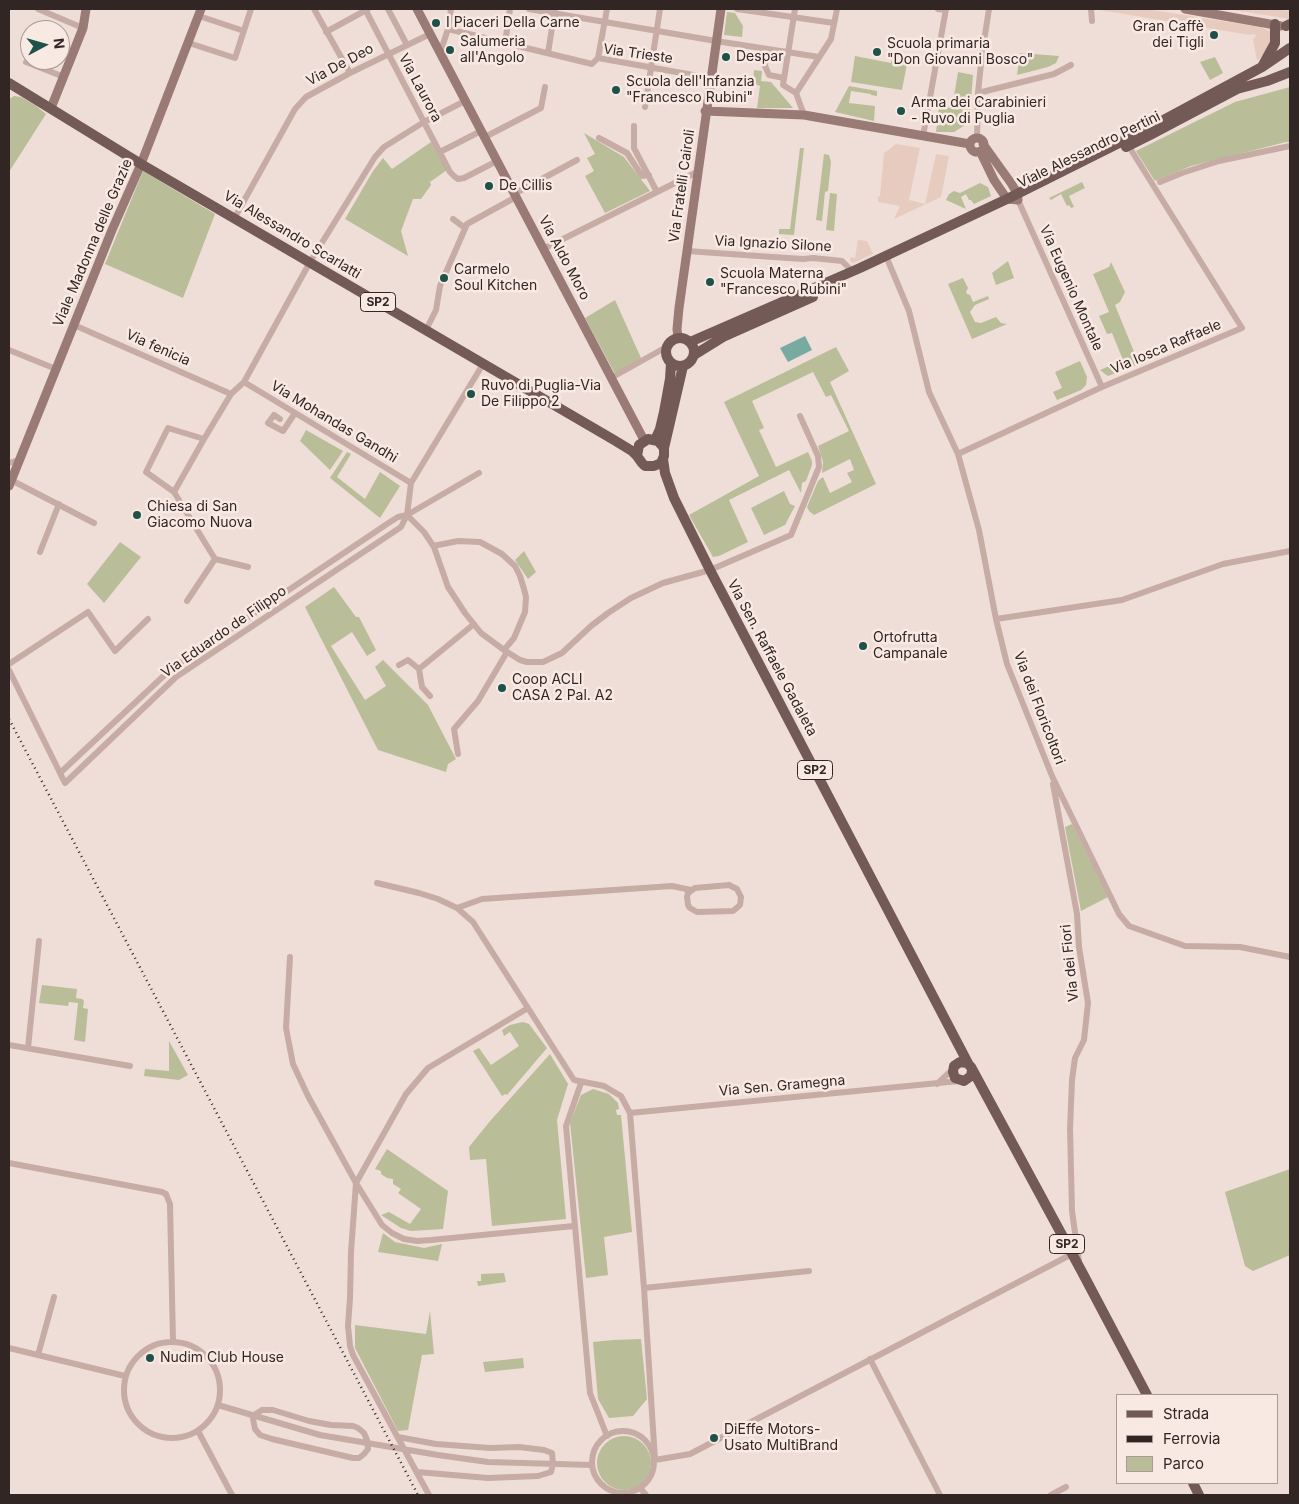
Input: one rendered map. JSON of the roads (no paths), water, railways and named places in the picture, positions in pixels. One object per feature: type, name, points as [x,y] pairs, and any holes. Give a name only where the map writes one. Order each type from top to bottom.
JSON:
[{"type":"main road","points":[[1262,67],[1285,25]]},
{"type":"main road","name":"Viale Alessandro Pertini","points":[[1018,197],[1262,67],[1290,48]]},
{"type":"main road","name":"Viale Alessandro Pertini","points":[[900,253],[1150,135],[1237,90],[1290,72]]},
{"type":"main road","name":"Via Alessandro Scarlatti","points":[[11,87],[51,108],[141,164],[235,217],[614,440],[637,456]]},
{"type":"main road","points":[[690,342],[859,271],[889,263],[900,253],[1007,199],[1018,197]]},
{"type":"main road","points":[[694,355],[694,348],[690,342],[682,338],[670,342],[666,348],[666,357],[671,363],[683,366],[690,362],[694,355],[723,337],[859,271]]},
{"type":"main road","points":[[656,440],[664,412],[671,363]]},
{"type":"main road","points":[[664,448],[656,440],[643,441],[638,448],[637,456],[642,463],[650,467],[657,465],[663,459],[667,431],[683,366]]},
{"type":"main road","name":"Via Alessandro Scarlatti","points":[[614,440],[634,444],[643,441]]},
{"type":"main road","name":"Via Sen. Raffaele Gadaleta","points":[[663,459],[665,473],[674,498],[710,570],[971,1068],[1146,1394]]},
{"type":"main road","name":"Via Sen. Raffaele Gadaleta","points":[[650,467],[660,477],[674,498]]},
{"type":"main road","points":[[955,1066],[958,1042]]},
{"type":"main road","points":[[955,1066],[963,1062],[971,1068],[971,1076],[964,1081]]},
{"type":"main road","name":"Via Sen. Raffaele Gadaleta","points":[[955,1066],[953,1076],[985,1093]]},
{"type":"street","points":[[38,9],[50,11],[83,28]]},
{"type":"street","points":[[51,108],[83,28],[86,9]]},
{"type":"street","points":[[189,42],[236,58],[251,9]]},
{"type":"street","points":[[314,9],[350,73]]},
{"type":"street","points":[[326,32],[366,9]]},
{"type":"street","name":"Via Laurora","points":[[366,9],[388,55],[450,172],[455,178],[464,178],[497,160]]},
{"type":"street","points":[[388,9],[407,45]]},
{"type":"street","name":"Via Aldo Moro","points":[[417,9],[643,441]]},
{"type":"street","points":[[440,53],[452,9]]},
{"type":"street","points":[[505,43],[510,9]]},
{"type":"street","points":[[529,9],[554,11],[605,22],[819,57]]},
{"type":"street","points":[[598,58],[607,9]]},
{"type":"street","points":[[645,107],[660,9]]},
{"type":"street","name":"Via Fratelli Cairoli","points":[[678,338],[679,308],[721,9]]},
{"type":"street","points":[[737,9],[757,10],[834,23]]},
{"type":"street","points":[[795,9],[782,85],[796,93],[804,116]]},
{"type":"street","points":[[796,93],[831,39],[837,9]]},
{"type":"street","points":[[923,136],[946,9],[938,9]]},
{"type":"street","points":[[989,9],[978,93],[978,144],[994,180],[1007,199]]},
{"type":"street","points":[[1092,9],[1092,21]]},
{"type":"street","points":[[1185,9],[1285,25]]},
{"type":"street","points":[[548,53],[554,11]]},
{"type":"street","points":[[200,12],[244,31]]},
{"type":"street","name":"Viale Madonna delle Grazie","points":[[10,479],[141,164],[200,12]]},
{"type":"street","name":"Via Trieste","points":[[448,29],[592,64],[598,58],[710,78]]},
{"type":"street","name":"Via De Deo","points":[[235,217],[295,110],[306,97],[430,34]]},
{"type":"street","points":[[766,49],[765,66],[769,75],[784,78]]},
{"type":"street","points":[[978,93],[1054,74],[1071,65]]},
{"type":"street","points":[[46,70],[64,77]]},
{"type":"street","points":[[440,152],[541,108],[545,87]]},
{"type":"street","points":[[174,492],[231,394],[244,382],[310,262],[374,157],[384,146],[424,122],[465,101]]},
{"type":"street","points":[[706,111],[804,116],[978,144],[1018,197]]},
{"type":"street","points":[[634,126],[634,148],[657,192]]},
{"type":"street","points":[[599,138],[627,153],[642,176],[648,176]]},
{"type":"street","name":"Via Iosca Raffaele","points":[[958,454],[1102,387],[1242,328],[1128,145]]},
{"type":"street","points":[[1160,182],[1212,163],[1290,146]]},
{"type":"street","points":[[426,330],[436,310],[440,286],[467,224],[577,160]]},
{"type":"street","points":[[544,249],[697,172]]},
{"type":"street","name":"Via Eugenio Montale","points":[[1018,197],[1102,387]]},
{"type":"street","points":[[453,219],[466,228]]},
{"type":"street","name":"Via Ignazio Silone","points":[[687,251],[842,261],[859,271]]},
{"type":"street","name":"Via dei Floricoltori","points":[[889,263],[909,311],[929,392],[958,454],[979,530],[996,619],[1007,664],[1052,776],[1119,914],[1130,926],[1185,946],[1240,947],[1290,957]]},
{"type":"street","name":"Via fenicia","points":[[74,325],[231,394]]},
{"type":"street","points":[[611,378],[666,348]]},
{"type":"street","points":[[9,350],[56,369]]},
{"type":"street","points":[[407,515],[411,483],[483,364]]},
{"type":"street","name":"Via Mohandas Gandhi","points":[[244,382],[411,483]]},
{"type":"street","points":[[280,419],[274,415],[268,423],[283,431],[295,413]]},
{"type":"street","points":[[407,515],[424,532],[433,546],[448,587],[481,633],[520,660],[542,662],[562,653],[608,613],[631,598],[663,582],[710,570],[791,535],[818,466],[818,456],[800,416]]},
{"type":"street","points":[[204,439],[168,428],[146,472],[174,492],[215,559],[248,566]]},
{"type":"street","points":[[9,463],[19,460]]},
{"type":"street","points":[[407,515],[479,473]]},
{"type":"street","points":[[10,479],[94,523]]},
{"type":"street","points":[[40,552],[58,504]]},
{"type":"street","name":"Via Eduardo de Filippo","points":[[407,515],[401,527],[176,677],[65,783],[60,773],[170,668],[366,537],[398,517],[407,515]]},
{"type":"street","points":[[433,546],[458,541],[480,542],[502,554],[515,566],[526,597],[525,612],[514,638],[478,700],[454,729],[458,754]]},
{"type":"street","points":[[996,619],[1122,600],[1223,564],[1290,551]]},
{"type":"street","points":[[187,601],[215,559]]},
{"type":"street","points":[[9,664],[88,612],[115,651],[148,619]]},
{"type":"street","points":[[418,669],[474,624]]},
{"type":"street","points":[[399,665],[408,660],[418,669],[422,687],[430,696]]},
{"type":"street","points":[[9,670],[60,773]]},
{"type":"street","name":"Via dei Fiori","points":[[1052,776],[1077,914],[1079,947],[1088,1003],[1084,1040],[1075,1058],[1070,1129],[1072,1211],[1079,1267]]},
{"type":"street","points":[[377,883],[438,899],[457,908],[473,922],[574,1080],[581,1083],[604,1086],[621,1096],[630,1113],[644,1288],[654,1460],[654,1468],[652,1476],[641,1489],[625,1494],[610,1491],[597,1480],[592,1465],[597,1445],[607,1436],[622,1431],[637,1434],[649,1445],[653,1452],[654,1460]]},
{"type":"street","points":[[457,908],[482,899],[672,886],[691,890],[698,887],[729,885],[734,886],[740,892],[740,905],[733,911],[694,911],[688,905],[687,897],[691,890]]},
{"type":"street","points":[[28,1048],[39,941]]},
{"type":"street","points":[[290,957],[286,1028],[293,1064],[308,1096],[356,1184],[382,1225],[404,1239],[417,1240],[574,1226]]},
{"type":"street","points":[[429,1495],[353,1355],[350,1346],[348,1326],[356,1184],[406,1094],[428,1068],[528,1008]]},
{"type":"street","points":[[9,1045],[130,1066]]},
{"type":"street","points":[[937,1084],[955,1066]]},
{"type":"street","name":"Via Sen. Gramegna","points":[[630,1113],[964,1081]]},
{"type":"street","points":[[581,1083],[566,1126],[590,1394],[607,1436]]},
{"type":"street","points":[[9,1162],[166,1194],[170,1204],[172,1341]]},
{"type":"street","points":[[654,1460],[690,1454],[1072,1254]]},
{"type":"street","points":[[644,1288],[810,1271]]},
{"type":"street","points":[[38,1355],[54,1297]]},
{"type":"street","points":[[172,1341],[182,1342],[200,1351],[211,1362],[218,1375],[220,1385],[218,1405],[208,1422],[198,1431],[182,1438],[158,1437],[143,1429],[131,1417],[123,1393],[128,1368],[140,1354],[155,1344],[172,1341]]},
{"type":"street","points":[[9,1348],[125,1376]]},
{"type":"street","points":[[870,1360],[940,1495]]},
{"type":"street","points":[[218,1405],[320,1435],[438,1455],[488,1462],[592,1465]]},
{"type":"street","points":[[262,1410],[273,1410],[309,1421],[352,1426],[358,1428],[364,1434],[368,1449],[359,1458],[353,1458],[272,1439],[260,1435],[254,1429],[254,1415],[262,1410]]},
{"type":"street","points":[[198,1431],[232,1495]]},
{"type":"street","points":[[398,1438],[436,1444],[544,1450],[552,1453],[553,1464],[551,1472],[538,1476],[488,1478],[417,1472]]},
{"type":"street","points":[[1052,1495],[1066,1487]]},
{"type":"street","points":[[641,1489],[646,1495]]},
{"type":"water","points":[[805,336],[812,350],[788,362],[780,348]]},
{"type":"railway","points":[[9,719],[418,1495]]},
{"type":"place","name":"I Piaceri Della Carne","points":[[436,23]]},
{"type":"place","name":"Gran Caffè dei Tigli","points":[[1214,35]]},
{"type":"place","name":"Salumeria all'Angolo","points":[[450,50]]},
{"type":"place","name":"Scuola primaria \"Don Giovanni Bosco\"","points":[[877,52]]},
{"type":"place","name":"Despar","points":[[726,57]]},
{"type":"place","name":"Scuola dell'Infanzia \"Francesco Rubini\"","points":[[616,90]]},
{"type":"place","name":"Arma dei Carabinieri - Ruvo di Puglia","points":[[901,111]]},
{"type":"place","name":"De Cillis","points":[[489,186]]},
{"type":"place","name":"Carmelo Soul Kitchen","points":[[444,278]]},
{"type":"place","name":"Scuola Materna \"Francesco Rubini\"","points":[[710,282]]},
{"type":"place","name":"Ruvo di Puglia-Via De Filippo 2","points":[[471,394]]},
{"type":"place","name":"Chiesa di San Giacomo Nuova","points":[[137,515]]},
{"type":"place","name":"Ortofrutta Campanale","points":[[863,646]]},
{"type":"place","name":"Coop ACLI CASA 2 Pal. A2","points":[[502,688]]},
{"type":"place","name":"Nudim Club House","points":[[150,1358]]},
{"type":"place","name":"DiEffe Motors- Usato MultiBrand","points":[[714,1438]]}]
